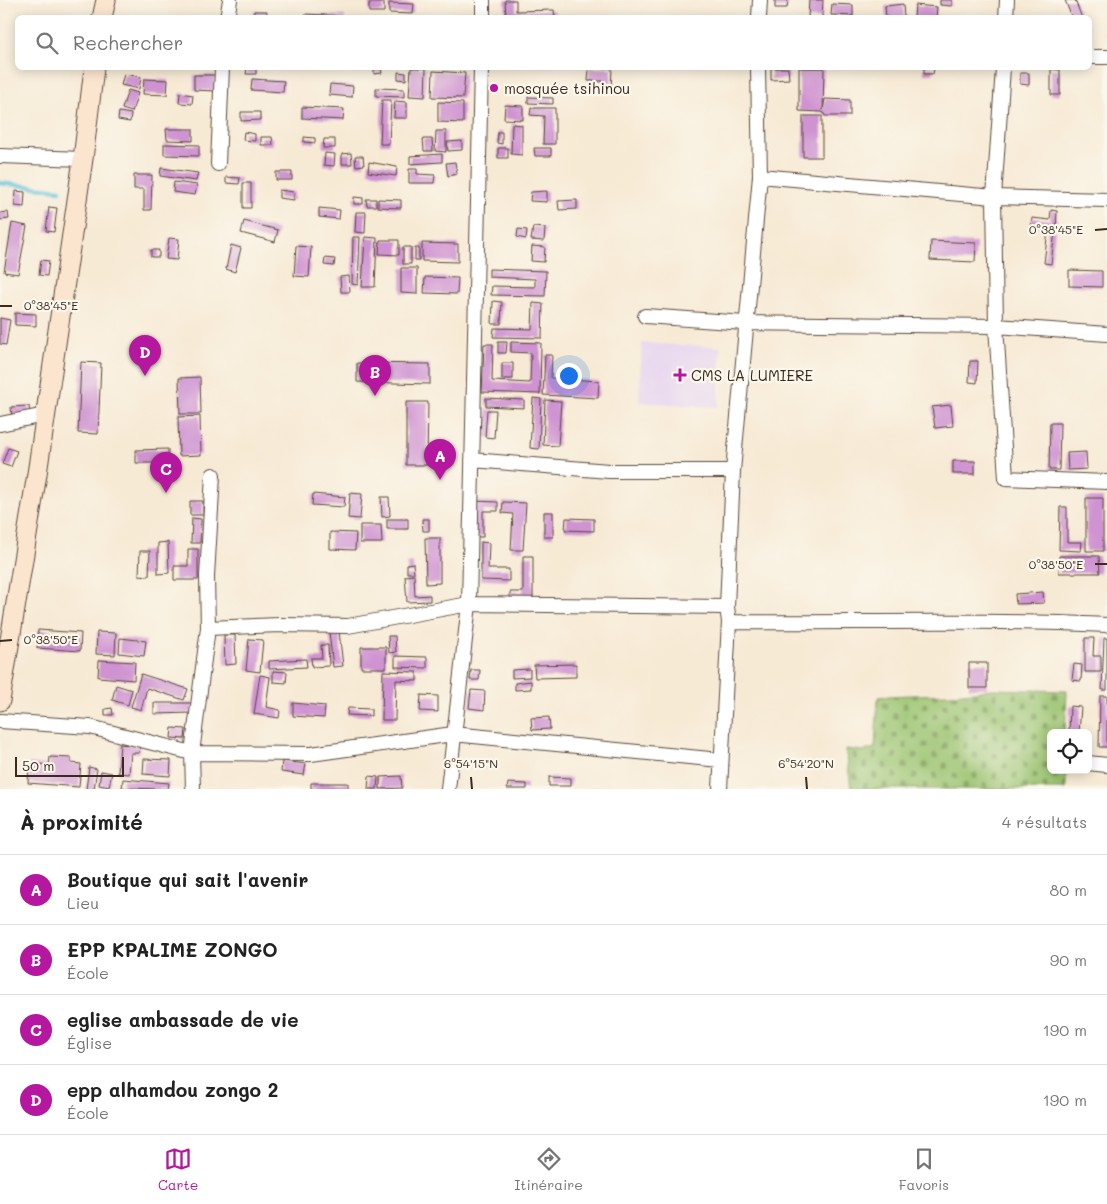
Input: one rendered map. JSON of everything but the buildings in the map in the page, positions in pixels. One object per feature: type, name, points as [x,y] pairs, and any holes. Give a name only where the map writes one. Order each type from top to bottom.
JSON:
[{"type":"street","points":[[103,15],[106,0]]},
{"type":"street","points":[[228,15],[230,0]]},
{"type":"street","points":[[483,0],[483,15]]},
{"type":"street","points":[[759,15],[760,0]]},
{"type":"street","points":[[1006,15],[1007,0]]},
{"type":"street","points":[[1092,57],[1107,58]]},
{"type":"street","points":[[0,701],[45,415],[83,159],[94,70]]},
{"type":"street","points":[[218,164],[222,70]]},
{"type":"street","points":[[448,789],[469,604],[482,70]]},
{"type":"street","points":[[720,789],[720,760],[729,622],[727,607],[733,471],[745,323],[760,176],[758,70]]},
{"type":"street","points":[[1003,70],[994,197],[996,326],[1006,478],[1107,482]]},
{"type":"street","points":[[0,156],[83,159]]},
{"type":"street","points":[[760,176],[994,197],[1107,200]]},
{"type":"street","points":[[645,316],[745,323],[996,326],[1107,334]]},
{"type":"street","points":[[0,424],[45,415]]},
{"type":"street","points":[[472,460],[609,471],[733,471]]},
{"type":"street","points":[[192,786],[192,753],[208,628],[207,576],[213,475]]},
{"type":"street","points":[[208,628],[280,625],[348,626],[469,604],[727,607]]},
{"type":"street","points":[[729,622],[878,624],[1009,621],[1107,624]]},
{"type":"street","points":[[0,721],[90,727],[192,753],[311,754],[453,734],[720,760]]},
{"type":"street","points":[[1092,763],[1107,765]]},
{"type":"shaded area","name":"CMS LA LUMIERE","points":[[642,343],[721,347],[718,407],[639,402]]},
{"type":"green space","points":[[991,689],[1067,691],[1065,729],[1047,729],[1047,774],[1066,774],[1066,789],[851,789],[846,749],[863,751],[875,748],[878,697]]},
{"type":"waterway","points":[[0,183],[60,190]]},
{"type":"place","name":"mosquée tsihinou","points":[[494,88]]},
{"type":"place","name":"CMS LA LUMIERE","points":[[680,375]]},
{"type":"place","name":"epp alhamdou zongo 2","points":[[145,376]]},
{"type":"place","name":"EPP KPALIME ZONGO","points":[[375,396]]},
{"type":"place","name":"Boutique qui sait l'avenir","points":[[440,480]]},
{"type":"place","name":"eglise ambassade de vie","points":[[166,493]]}]
